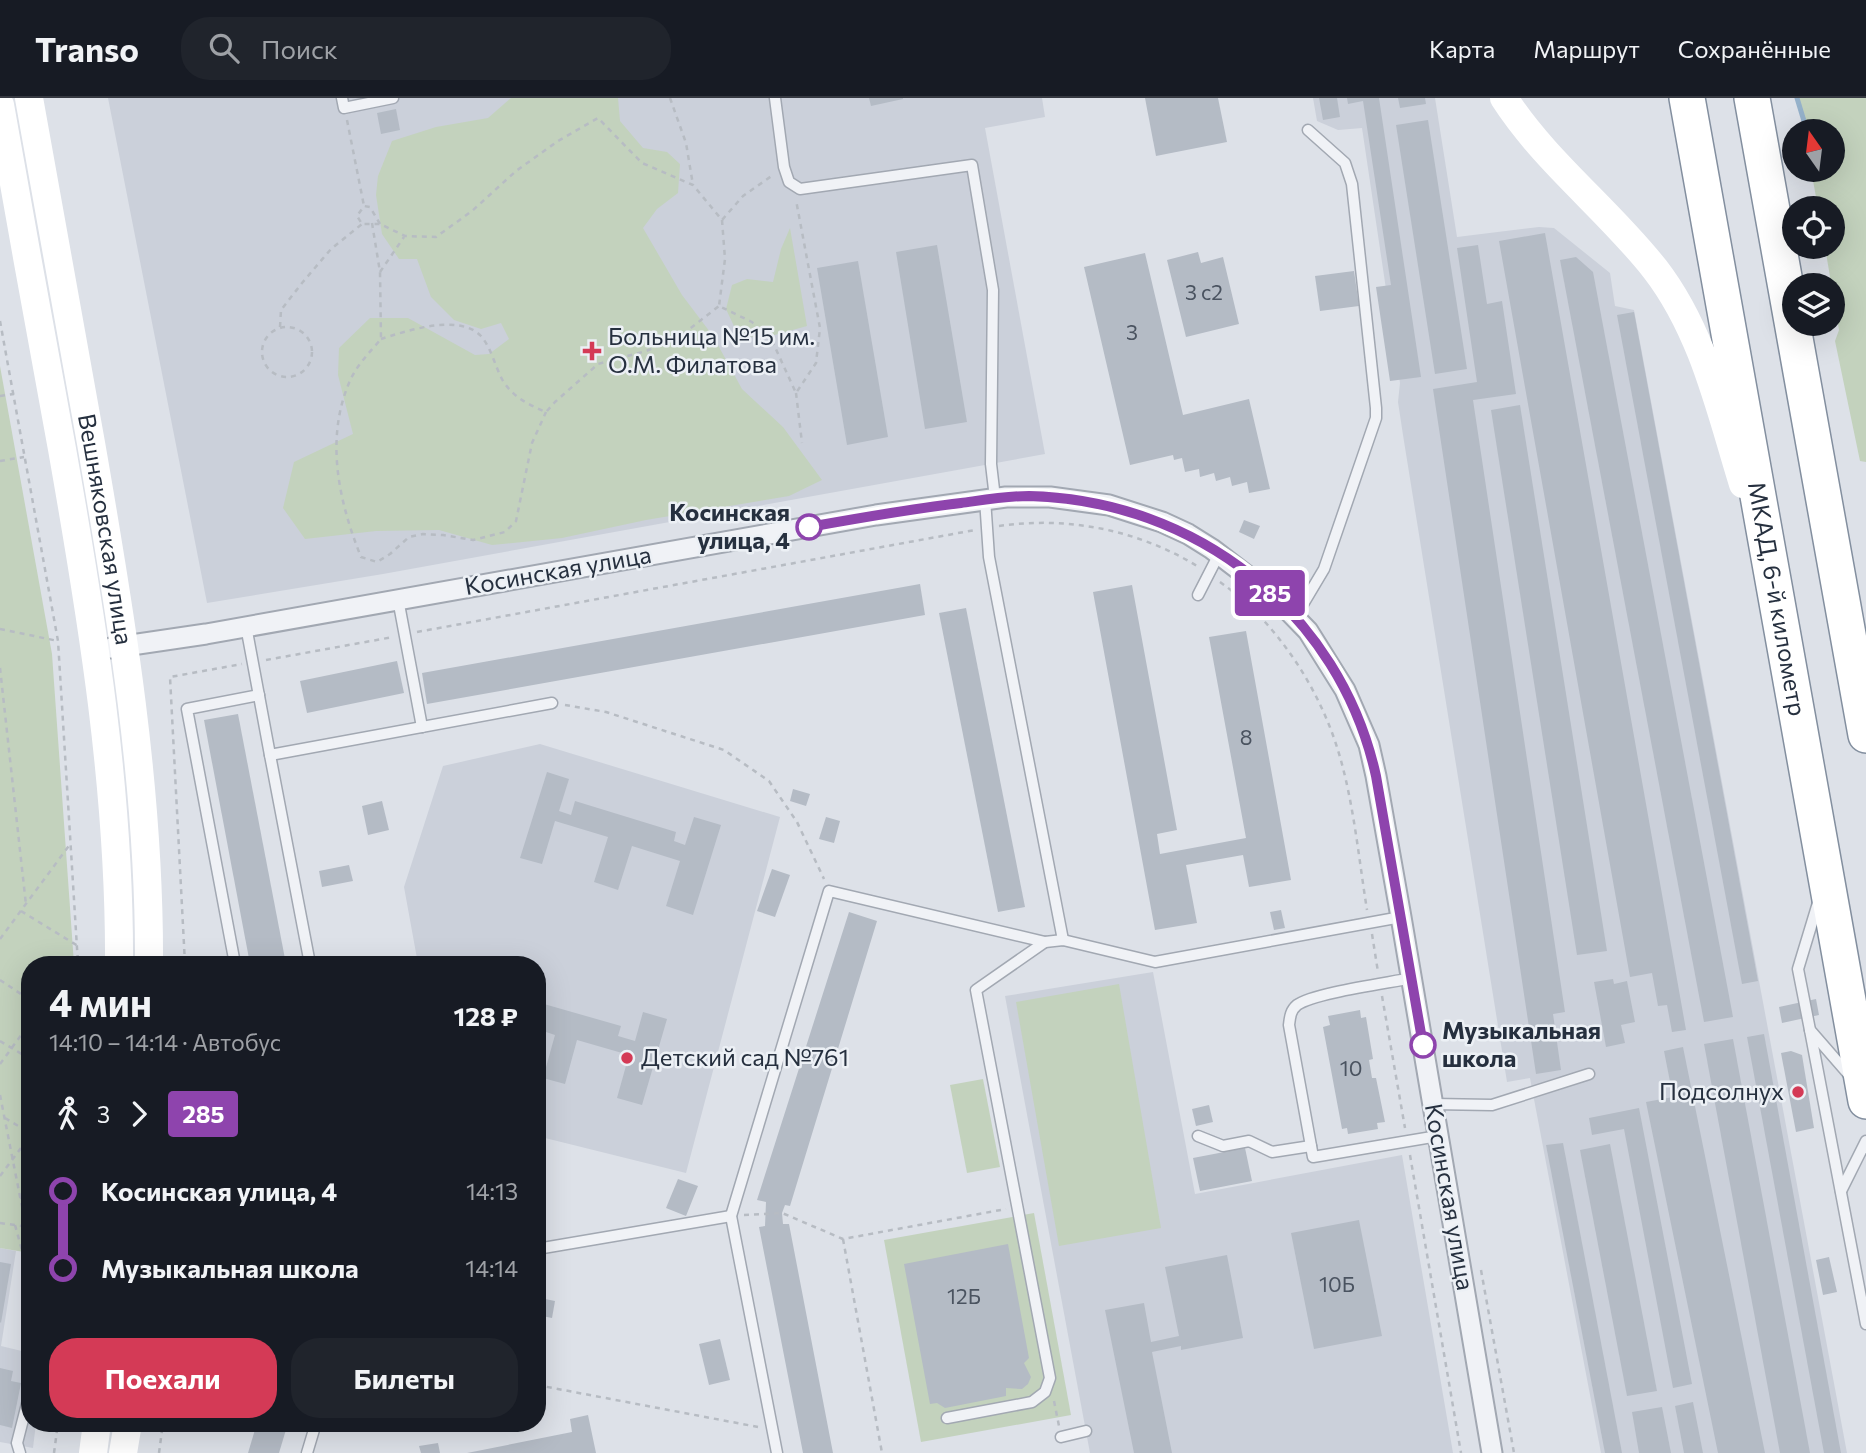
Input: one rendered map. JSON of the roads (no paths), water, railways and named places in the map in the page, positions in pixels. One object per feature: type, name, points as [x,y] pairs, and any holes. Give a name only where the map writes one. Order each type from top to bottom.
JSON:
[{"type":"highway","name":"МКАД, 6-й километр","points":[[1687,98],[1865,1097]]},
{"type":"highway","points":[[1752,98],[1866,735]]},
{"type":"main road","name":"Вешняковская улица","points":[[29,98],[125,646],[145,854],[149,956]]},
{"type":"main road","points":[[1504,98],[1551,159],[1638,248],[1657,271],[1686,318],[1709,371],[1775,593]]},
{"type":"main road","name":"Вешняковская улица","points":[[0,105],[95,650],[107,754],[118,896],[119,956]]},
{"type":"main road","points":[[93,1453],[96,1432]]},
{"type":"main road","points":[[123,1453],[126,1432]]},
{"type":"street","name":"Косинская улица","points":[[95,650],[862,518],[990,499],[1050,497],[1109,505],[1163,522],[1188,534],[1257,582],[1296,616],[1332,666],[1364,732],[1376,776],[1412,978],[1492,1453]]},
{"type":"street","points":[[107,754],[111,743],[121,738],[131,741],[137,751]]},
{"type":"lane","points":[[343,103],[393,98]]},
{"type":"lane","points":[[775,98],[784,167],[789,182],[800,189],[972,165],[993,290],[991,464],[987,528],[989,557],[1063,940]]},
{"type":"lane","points":[[1296,616],[1324,569],[1376,418],[1352,184],[1349,172],[1339,155],[1308,130]]},
{"type":"lane","points":[[1198,595],[1219,554]]},
{"type":"lane","points":[[398,599],[422,727]]},
{"type":"lane","points":[[246,626],[308,956]]},
{"type":"lane","points":[[233,956],[187,709],[259,695]]},
{"type":"lane","points":[[270,755],[552,703]]},
{"type":"lane","points":[[1826,876],[1798,970],[1866,1324]]},
{"type":"lane","points":[[776,1453],[731,1216],[828,891],[1045,942],[1063,940],[1155,962],[1401,917]]},
{"type":"lane","points":[[947,1418],[1032,1402],[1045,1392],[1050,1378],[976,990],[1045,942]]},
{"type":"lane","points":[[1412,978],[1313,998],[1297,1006],[1290,1014],[1289,1025],[1313,1157],[1438,1136]]},
{"type":"lane","points":[[1810,1030],[1865,1097]]},
{"type":"lane","points":[[1433,1104],[1492,1105],[1589,1074]]},
{"type":"lane","points":[[1198,1136],[1223,1146],[1249,1141],[1272,1152],[1311,1146]]},
{"type":"lane","points":[[1841,1191],[1866,1141]]},
{"type":"lane","points":[[546,1247],[731,1216]]},
{"type":"lane","points":[[20,1453],[17,1443],[21,1427]]},
{"type":"lane","points":[[1061,1437],[1086,1431]]},
{"type":"lane","points":[[307,1453],[313,1432]]},
{"type":"waterway","points":[[1797,98],[1803,119]]},
{"type":"place","name":"Больница №15 им. О.М. Филатова","points":[[592,351]]},
{"type":"place","name":"Косинская улица, 4","points":[[809,527]]},
{"type":"place","name":"Музыкальная школа","points":[[1423,1045]]},
{"type":"place","name":"Детский сад №761","points":[[627,1058]]},
{"type":"place","name":"Подсолнух","points":[[1798,1092]]}]
